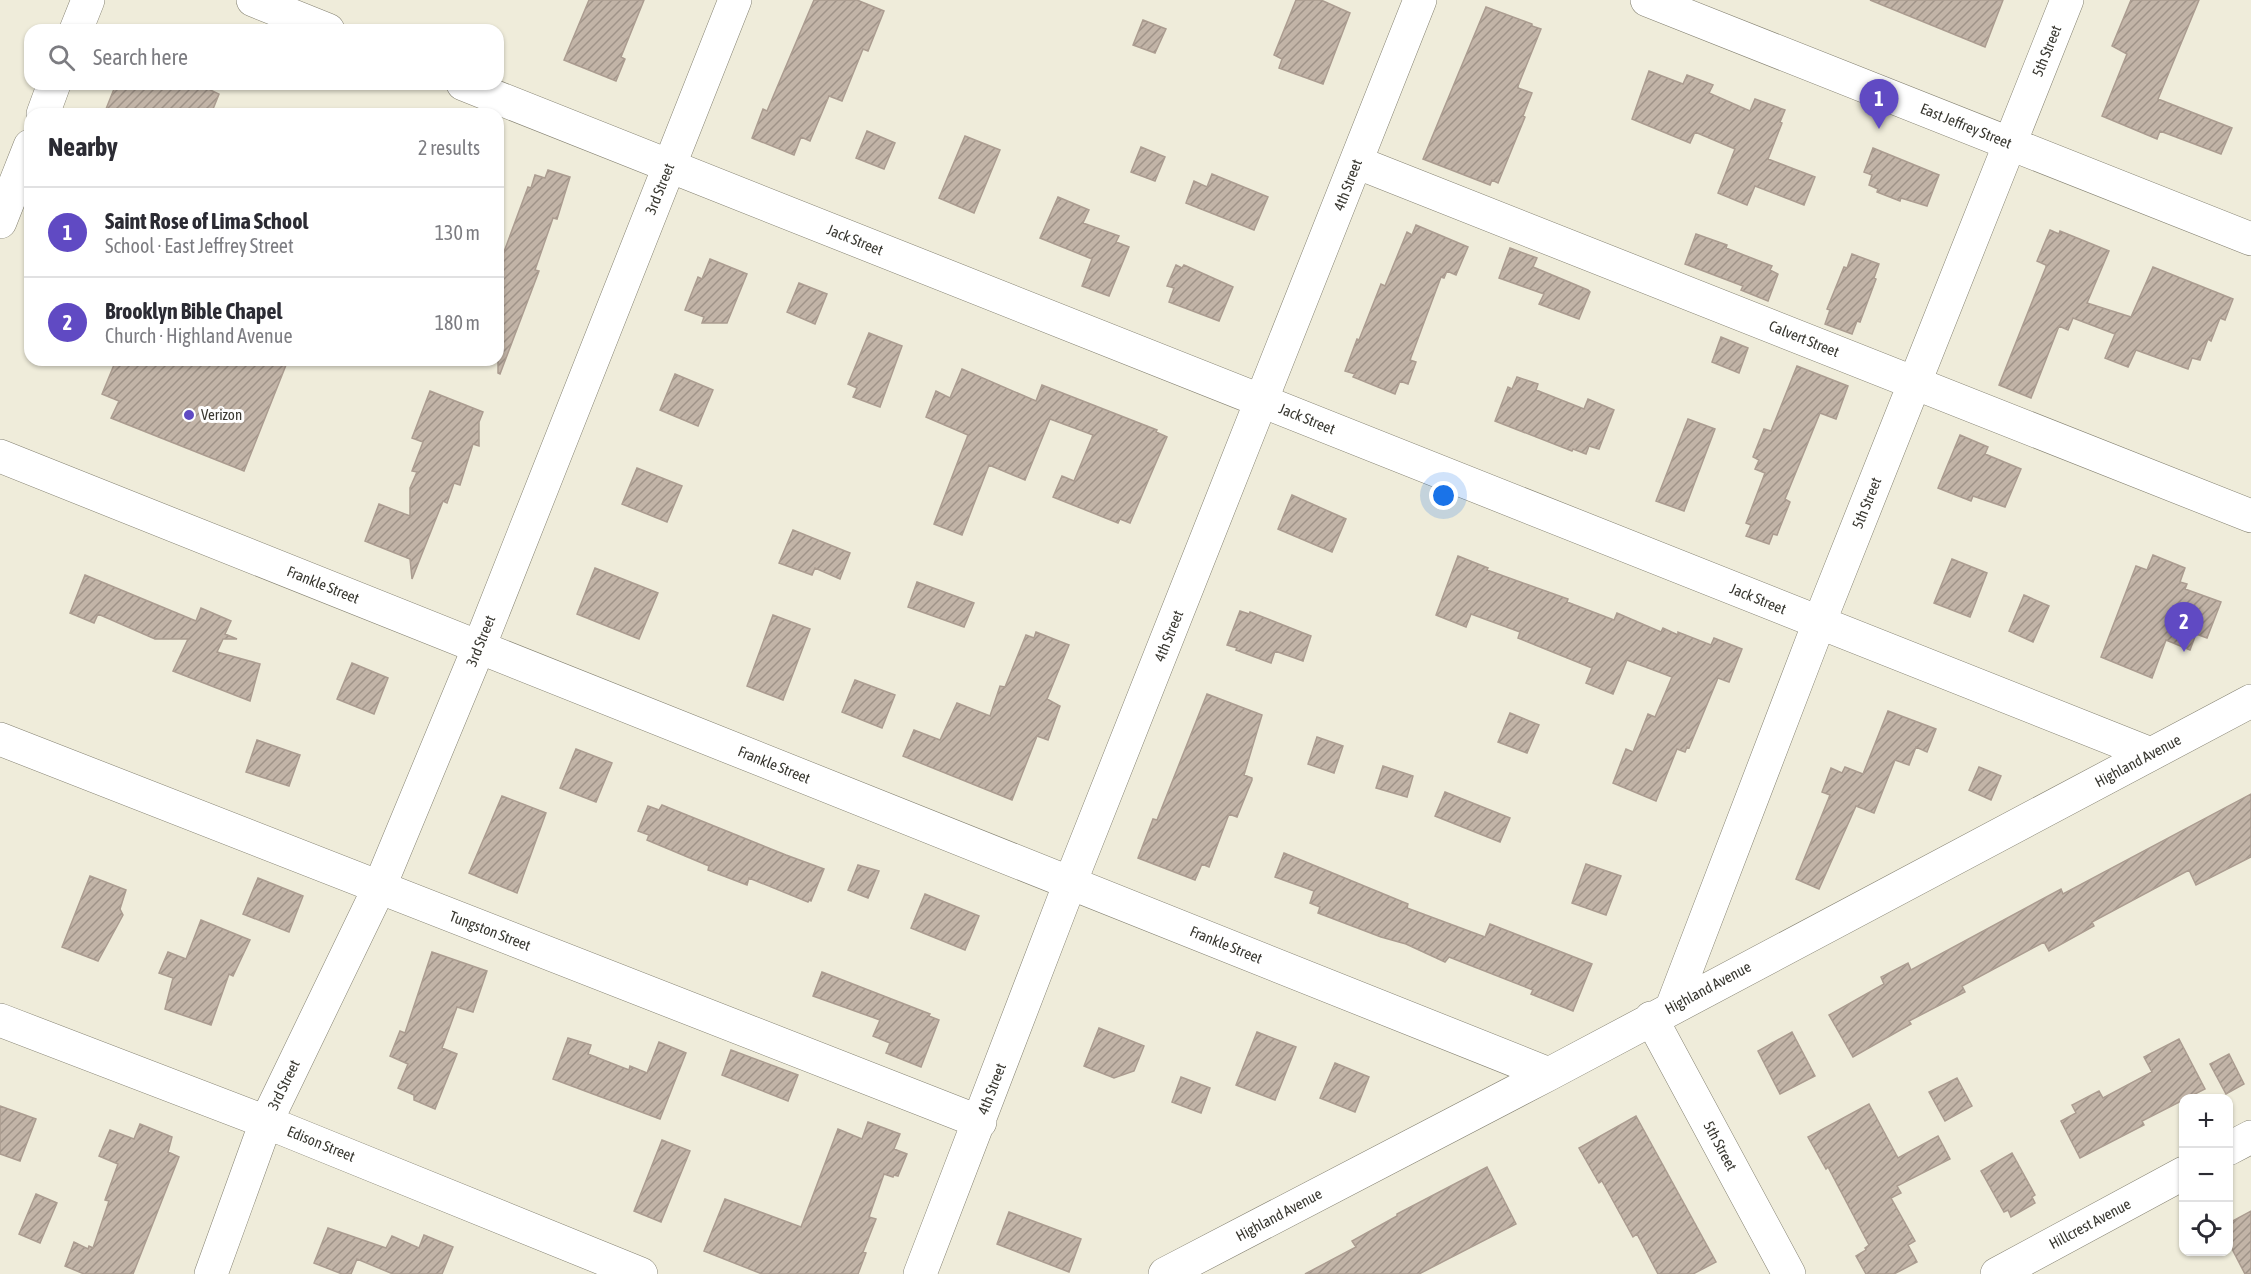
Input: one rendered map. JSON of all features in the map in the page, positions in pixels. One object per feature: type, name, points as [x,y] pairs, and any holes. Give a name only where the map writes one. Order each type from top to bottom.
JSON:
[{"type":"street","points":[[78,24],[88,0]]},
{"type":"street","points":[[253,0],[313,24]]},
{"type":"street","name":"3rd Street","points":[[211,1274],[266,1122],[379,888],[479,647],[735,0]]},
{"type":"street","name":"4th Street","points":[[920,1274],[1070,883],[1263,402],[1420,0]]},
{"type":"street","name":"East Jeffrey Street","points":[[1647,0],[2251,239]]},
{"type":"street","name":"5th Street","points":[[1789,1274],[1662,1013],[2067,0]]},
{"type":"street","points":[[45,108],[52,90]]},
{"type":"street","name":"Jack Street","points":[[478,90],[2151,754]]},
{"type":"street","points":[[0,222],[24,161]]},
{"type":"street","name":"Calvert Street","points":[[1356,162],[2251,516]]},
{"type":"street","name":"Frankle Street","points":[[0,456],[1549,1074]]},
{"type":"street","name":"Highland Avenue","points":[[1166,1274],[1549,1074],[2251,701]]},
{"type":"street","name":"Tungston Street","points":[[0,739],[980,1122]]},
{"type":"street","name":"Edison Street","points":[[0,1020],[266,1122],[641,1274]]},
{"type":"street","points":[[2231,1148],[2251,1137]]},
{"type":"street","name":"Hillcrest Avenue","points":[[1997,1274],[2179,1176]]},
{"type":"building","points":[[589,0],[644,0],[621,57],[625,59],[616,81],[564,60]]},
{"type":"building","points":[[814,0],[857,0],[884,11],[868,51],[863,49],[842,101],[829,96],[810,141],[801,137],[794,155],[752,138],[763,109],[767,111]]},
{"type":"building","points":[[1296,0],[1321,0],[1350,13],[1323,84],[1279,68],[1282,59],[1274,55]]},
{"type":"building","points":[[1870,0],[2003,0],[1985,47]]},
{"type":"building","points":[[2131,0],[2199,0],[2158,99],[2232,128],[2221,154],[2160,131],[2157,139],[2102,116],[2127,54],[2112,46]]},
{"type":"building","points":[[1486,7],[1541,29],[1518,86],[1532,93],[1523,116],[1525,117],[1498,183],[1492,180],[1490,185],[1423,159]]},
{"type":"building","points":[[1143,20],[1166,29],[1155,53],[1133,45]]},
{"type":"building","points":[[1649,71],[1683,84],[1687,75],[1713,85],[1709,93],[1750,111],[1755,99],[1785,110],[1768,159],[1815,177],[1804,205],[1755,186],[1747,205],[1718,193],[1735,149],[1695,132],[1690,143],[1632,119]]},
{"type":"building","points":[[114,90],[211,90],[219,94],[213,108],[106,108]]},
{"type":"building","points":[[867,131],[895,143],[884,169],[856,158]]},
{"type":"building","points":[[965,136],[1000,150],[974,213],[939,198]]},
{"type":"building","points":[[1141,147],[1165,157],[1155,181],[1131,172]]},
{"type":"building","points":[[1873,148],[1939,175],[1927,206],[1901,198],[1900,201],[1877,192],[1878,189],[1869,185],[1872,175],[1864,172]]},
{"type":"building","points":[[548,170],[570,177],[557,219],[553,218],[535,270],[539,271],[504,363],[504,252],[528,187],[531,188],[535,175],[545,178]]},
{"type":"building","points":[[1212,174],[1268,197],[1254,230],[1186,203],[1194,181],[1207,187]]},
{"type":"building","points":[[1058,197],[1089,210],[1083,223],[1119,236],[1116,242],[1129,247],[1109,296],[1082,286],[1092,259],[1040,238]]},
{"type":"building","points":[[1416,225],[1468,247],[1456,275],[1447,271],[1444,278],[1441,277],[1410,360],[1416,362],[1408,384],[1400,381],[1395,394],[1353,377],[1355,374],[1345,371],[1381,284],[1385,286],[1407,232],[1412,235]]},
{"type":"building","points":[[2050,230],[2059,234],[2060,231],[2109,251],[2087,303],[2131,317],[2153,267],[2233,299],[2225,320],[2220,318],[2211,341],[2208,339],[2200,360],[2192,358],[2188,369],[2136,350],[2128,367],[2105,358],[2115,334],[2073,318],[2068,330],[2059,326],[2031,398],[1999,385],[2046,267],[2037,261]]},
{"type":"building","points":[[1696,234],[1727,245],[1726,248],[1772,266],[1770,270],[1778,274],[1768,301],[1741,290],[1743,286],[1685,264]]},
{"type":"building","points":[[1510,248],[1537,258],[1533,267],[1590,292],[1579,319],[1539,304],[1544,294],[1499,278]]},
{"type":"building","points":[[1852,254],[1879,264],[1874,278],[1876,279],[1860,322],[1857,321],[1852,334],[1825,324],[1830,310],[1827,309],[1844,267],[1847,268]]},
{"type":"building","points":[[710,259],[747,274],[727,323],[702,323],[704,317],[685,310],[698,277],[702,279]]},
{"type":"building","points":[[1176,265],[1182,268],[1184,265],[1233,287],[1219,321],[1169,302],[1174,288],[1167,286]]},
{"type":"building","points":[[799,283],[827,294],[815,324],[787,312]]},
{"type":"building","points":[[869,333],[902,346],[880,407],[853,397],[857,388],[848,384]]},
{"type":"building","points":[[1721,337],[1748,348],[1739,373],[1712,362]]},
{"type":"building","name":"Verizon","points":[[114,366],[286,366],[244,471],[111,418],[119,401],[102,394]]},
{"type":"building","points":[[498,366],[503,366],[500,374]]},
{"type":"building","points":[[1797,366],[1848,386],[1836,419],[1820,413],[1785,499],[1790,502],[1777,535],[1773,534],[1769,544],[1746,536],[1751,525],[1746,523],[1765,473],[1755,469],[1759,460],[1753,457],[1764,429],[1771,431]]},
{"type":"building","points":[[962,369],[1036,401],[1042,385],[1157,430],[1156,432],[1167,437],[1130,523],[1120,519],[1118,523],[1053,497],[1062,476],[1074,481],[1093,435],[1050,419],[1025,480],[989,465],[962,535],[934,524],[968,435],[926,417],[936,391],[950,398]]},
{"type":"building","points":[[675,374],[713,390],[698,426],[660,410]]},
{"type":"building","points":[[1517,377],[1538,384],[1536,390],[1584,409],[1588,399],[1614,410],[1599,449],[1589,446],[1586,454],[1573,449],[1572,451],[1495,421],[1508,387],[1512,389]]},
{"type":"building","points":[[430,391],[483,412],[479,422],[479,446],[473,444],[460,485],[454,483],[447,503],[443,501],[412,579],[410,559],[365,541],[379,504],[410,516],[410,488],[417,472],[412,471],[423,442],[412,438]]},
{"type":"building","points":[[1688,419],[1715,429],[1684,511],[1656,501]]},
{"type":"building","points":[[1960,435],[1988,447],[1985,454],[2021,469],[2005,507],[1973,496],[1971,501],[1938,488]]},
{"type":"building","points":[[637,468],[682,486],[667,522],[622,504]]},
{"type":"building","points":[[1292,495],[1346,519],[1332,552],[1278,529]]},
{"type":"building","points":[[793,530],[850,553],[840,579],[815,568],[812,575],[779,563]]},
{"type":"building","points":[[2153,555],[2185,568],[2180,582],[2187,584],[2185,589],[2221,602],[2207,638],[2196,634],[2190,650],[2166,640],[2152,678],[2101,657],[2136,566],[2147,570]]},
{"type":"building","points":[[1458,556],[1488,568],[1487,570],[1568,599],[1567,602],[1614,620],[1617,613],[1661,632],[1663,628],[1711,645],[1714,638],[1742,649],[1729,682],[1718,678],[1689,748],[1687,747],[1685,752],[1677,749],[1656,801],[1613,783],[1626,749],[1633,752],[1648,714],[1655,717],[1672,677],[1627,660],[1613,694],[1586,683],[1592,668],[1518,638],[1520,632],[1471,614],[1466,627],[1436,615]]},
{"type":"building","points":[[1952,559],[1987,573],[1970,617],[1934,603]]},
{"type":"building","points":[[595,568],[658,593],[639,639],[577,614]]},
{"type":"building","points":[[85,575],[196,621],[201,608],[231,621],[225,634],[237,639],[223,639],[217,652],[260,664],[250,701],[173,671],[188,639],[155,639],[98,614],[94,623],[70,613]]},
{"type":"building","points":[[917,582],[974,603],[964,627],[908,607]]},
{"type":"building","points":[[2024,595],[2049,606],[2033,642],[2009,631]]},
{"type":"building","points":[[1240,611],[1249,614],[1250,612],[1311,636],[1303,661],[1275,651],[1271,663],[1227,645]]},
{"type":"building","points":[[773,615],[810,629],[783,700],[747,686]]},
{"type":"building","points":[[1036,632],[1069,645],[1047,699],[1060,706],[1048,740],[1037,736],[1012,800],[903,756],[914,730],[940,740],[957,703],[990,716],[1000,686],[1005,687],[1026,635],[1034,638]]},
{"type":"building","points":[[352,663],[388,678],[374,714],[337,699]]},
{"type":"building","points":[[855,680],[895,695],[882,728],[842,712]]},
{"type":"building","points":[[1207,694],[1262,715],[1244,775],[1252,780],[1237,817],[1229,814],[1209,867],[1202,864],[1195,880],[1138,858],[1153,819],[1157,820]]},
{"type":"building","points":[[1888,711],[1936,729],[1927,752],[1916,747],[1909,765],[1895,760],[1874,813],[1856,806],[1819,889],[1796,879],[1830,795],[1822,792],[1831,768],[1842,773],[1845,767],[1863,774]]},
{"type":"building","points":[[1510,713],[1539,725],[1527,753],[1498,742]]},
{"type":"building","points":[[1317,737],[1343,746],[1334,773],[1308,764]]},
{"type":"building","points":[[257,740],[300,755],[289,786],[246,772]]},
{"type":"building","points":[[576,749],[612,763],[596,802],[560,788]]},
{"type":"building","points":[[1383,766],[1413,776],[1407,797],[1376,788]]},
{"type":"building","points":[[1979,767],[2001,776],[1991,800],[1969,790]]},
{"type":"building","points":[[1445,792],[1510,818],[1500,842],[1435,816]]},
{"type":"building","points":[[2251,794],[2251,857],[2196,885],[2189,870],[2092,922],[2094,926],[2049,951],[2044,942],[1962,986],[1965,992],[1909,1021],[1911,1024],[1853,1057],[1829,1015],[1884,984],[1881,977],[1908,963],[1911,970],[2061,889],[2063,894]]},
{"type":"building","points":[[502,796],[546,813],[517,893],[469,873]]},
{"type":"building","points":[[662,805],[824,869],[811,901],[808,902],[749,878],[747,885],[708,870],[709,866],[647,840],[649,835],[638,831],[648,806],[659,810]]},
{"type":"building","points":[[1284,853],[1408,904],[1407,908],[1485,937],[1490,924],[1592,964],[1573,1011],[1531,994],[1533,990],[1449,957],[1445,962],[1406,944],[1318,913],[1320,907],[1310,903],[1314,891],[1275,877]]},
{"type":"building","points":[[1586,864],[1621,876],[1606,915],[1572,903]]},
{"type":"building","points":[[858,865],[879,871],[868,898],[848,890]]},
{"type":"building","points":[[90,876],[126,890],[120,909],[123,915],[98,961],[62,947]]},
{"type":"building","points":[[258,878],[303,896],[289,932],[243,914]]},
{"type":"building","points":[[925,894],[979,916],[965,950],[911,928]]},
{"type":"building","points":[[201,920],[250,940],[233,976],[229,974],[211,1025],[165,1009],[173,978],[159,973],[168,952],[186,959]]},
{"type":"building","points":[[432,952],[487,971],[473,1012],[457,1007],[442,1048],[457,1054],[435,1109],[414,1100],[414,1095],[398,1088],[408,1064],[390,1056],[400,1031],[405,1033]]},
{"type":"building","points":[[822,972],[930,1014],[929,1016],[939,1020],[921,1067],[886,1053],[890,1043],[873,1036],[880,1020],[813,996]]},
{"type":"building","points":[[1099,1028],[1144,1046],[1134,1071],[1114,1078],[1084,1066]]},
{"type":"building","points":[[1257,1032],[1296,1047],[1275,1100],[1236,1085]]},
{"type":"building","points":[[1792,1032],[1815,1076],[1780,1094],[1758,1051]]},
{"type":"building","points":[[568,1038],[591,1045],[588,1054],[629,1070],[630,1066],[647,1073],[659,1042],[686,1053],[660,1119],[553,1079]]},
{"type":"building","points":[[2179,1039],[2205,1089],[2195,1094],[2179,1094],[2179,1102],[2142,1121],[2144,1125],[2080,1158],[2061,1121],[2076,1113],[2072,1105],[2099,1091],[2103,1098],[2152,1072],[2144,1057]]},
{"type":"building","points":[[731,1050],[798,1075],[788,1101],[722,1075]]},
{"type":"building","points":[[2229,1054],[2244,1084],[2226,1094],[2210,1064]]},
{"type":"building","points":[[1335,1063],[1369,1077],[1355,1112],[1320,1098]]},
{"type":"building","points":[[1181,1077],[1210,1088],[1201,1113],[1172,1102]]},
{"type":"building","points":[[1957,1078],[1972,1106],[1945,1121],[1929,1092]]},
{"type":"building","points":[[1869,1104],[1898,1158],[1938,1136],[1950,1159],[1897,1186],[1901,1193],[1891,1198],[1915,1241],[1908,1245],[1917,1262],[1894,1274],[1866,1274],[1856,1256],[1866,1250],[1865,1248],[1869,1245],[1828,1167],[1826,1169],[1808,1137]]},
{"type":"building","points":[[0,1106],[36,1119],[20,1161],[0,1154]]},
{"type":"building","points":[[1636,1116],[1716,1262],[1693,1274],[1658,1274],[1637,1234],[1633,1237],[1602,1181],[1599,1183],[1579,1148]]},
{"type":"building","points":[[868,1122],[900,1134],[894,1149],[907,1154],[898,1176],[884,1174],[869,1217],[876,1219],[863,1252],[866,1253],[858,1274],[762,1274],[704,1251],[725,1199],[801,1227],[838,1129],[862,1139]]},
{"type":"building","points":[[140,1124],[172,1137],[168,1152],[179,1157],[133,1274],[84,1274],[65,1266],[74,1242],[88,1249],[89,1246],[93,1248],[109,1201],[105,1200],[118,1164],[99,1156],[110,1130],[134,1139]]},
{"type":"building","points":[[662,1140],[690,1151],[661,1222],[634,1211]]},
{"type":"building","points":[[2012,1153],[2035,1195],[2032,1197],[2035,1203],[2011,1217],[2008,1210],[2004,1212],[1981,1171]]},
{"type":"building","points":[[1487,1167],[1516,1224],[1419,1274],[1305,1274],[1356,1247],[1352,1241],[1397,1214]]},
{"type":"building","points":[[36,1194],[57,1203],[40,1243],[19,1234]]},
{"type":"building","points":[[2251,1211],[2251,1274],[2245,1274],[2233,1251],[2233,1221]]},
{"type":"building","points":[[1009,1212],[1081,1239],[1069,1272],[997,1244]]},
{"type":"building","points":[[328,1228],[386,1248],[392,1236],[419,1248],[424,1235],[453,1247],[442,1274],[393,1274],[357,1259],[351,1274],[342,1274],[314,1263]]},
{"type":"place","name":"Saint Rose of Lima School","points":[[1879,129]]},
{"type":"place","name":"Verizon","points":[[189,415]]},
{"type":"place","name":"Brooklyn Bible Chapel","points":[[2184,652]]}]
